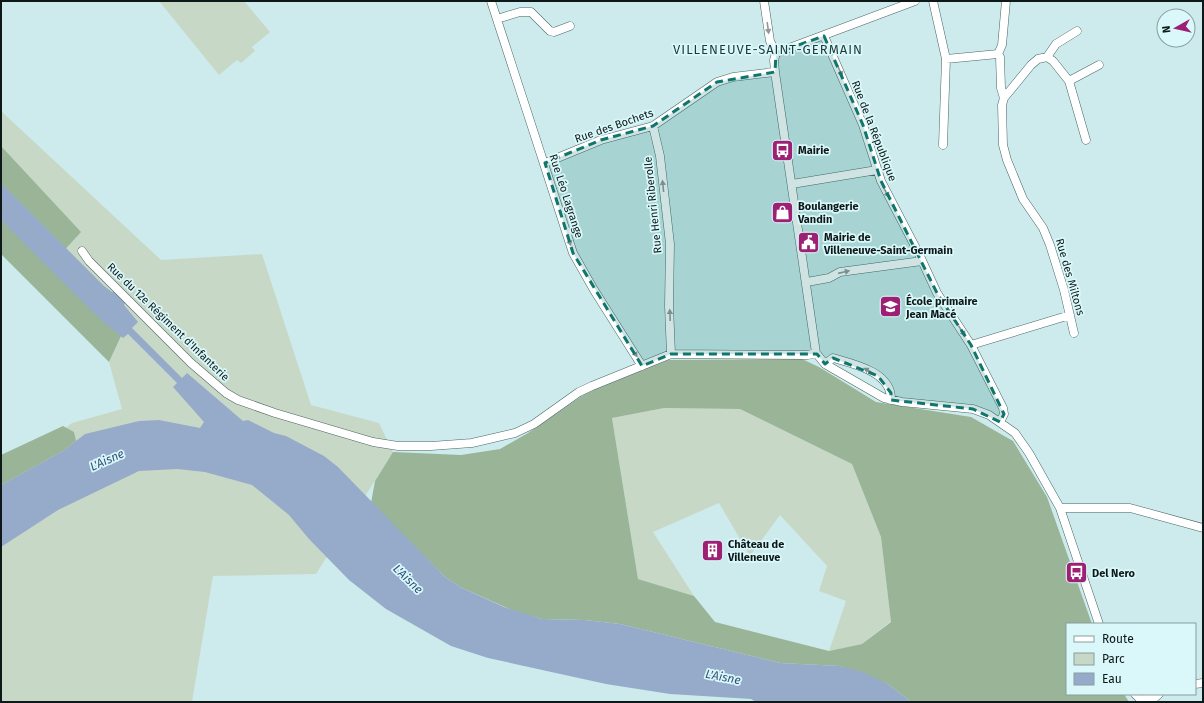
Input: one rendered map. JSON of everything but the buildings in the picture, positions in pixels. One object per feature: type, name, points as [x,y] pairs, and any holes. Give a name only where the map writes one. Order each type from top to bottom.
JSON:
[{"type":"street","name":"Rue Léo Lagrange","points":[[491,1],[545,163],[573,253],[594,290],[642,366]]},
{"type":"street","points":[[764,1],[770,41],[776,53],[774,60],[775,72],[807,282],[816,353],[874,393],[891,400],[973,409],[1000,422],[1015,433],[1029,453],[1060,508],[1099,623]]},
{"type":"street","points":[[776,53],[915,1]]},
{"type":"street","points":[[933,1],[946,59],[943,145]]},
{"type":"street","points":[[946,59],[998,54],[1002,45],[1006,1]]},
{"type":"street","points":[[497,19],[526,11],[535,14],[550,31],[554,32],[570,26]]},
{"type":"street","points":[[1004,98],[1031,65],[1038,59],[1047,57],[1056,44],[1077,32]]},
{"type":"street","name":"Rue de la République","points":[[824,36],[863,125],[881,181],[922,261],[936,293],[971,345],[1004,411],[1000,422]]},
{"type":"street","name":"Rue des Miltons","points":[[998,54],[1000,58],[1001,88],[1004,98],[1002,105],[1003,145],[1006,160],[1023,199],[1043,228],[1050,245],[1074,333]]},
{"type":"street","points":[[1047,57],[1053,61],[1069,81],[1086,140]]},
{"type":"street","points":[[1069,81],[1100,64]]},
{"type":"street","name":"Rue des Bochets","points":[[545,163],[607,138],[653,126],[717,82],[733,77],[775,72]]},
{"type":"street","name":"Rue Henri Riberolle","points":[[653,126],[660,156],[670,244],[669,306],[671,354]]},
{"type":"street","points":[[792,184],[877,170]]},
{"type":"street","name":"Rue du 12e Régiment d'Infanterie","points":[[82,251],[89,261],[191,363],[226,393],[238,400],[274,413],[373,442],[398,446],[431,446],[498,438],[515,433],[534,424],[579,392],[671,354],[808,355],[816,353]]},
{"type":"street","points":[[807,282],[829,278],[840,272],[922,261]]},
{"type":"street","points":[[971,345],[1070,315]]},
{"type":"street","points":[[827,362],[833,358],[858,366],[878,376],[891,393],[891,400]]},
{"type":"street","points":[[1060,508],[1130,508],[1203,528]]},
{"type":"street","points":[[1136,695],[1145,702],[1157,695]]},
{"type":"highlighted area","points":[[824,36],[863,125],[881,181],[937,293],[971,345],[1004,414],[1000,422],[973,409],[891,400],[891,393],[878,376],[833,358],[825,364],[817,354],[671,354],[642,366],[573,253],[545,163],[601,140],[653,126],[717,82],[775,72],[776,53]]},
{"type":"green space","points":[[159,1],[244,1],[270,32],[252,47],[255,51],[241,63],[237,60],[219,75]]},
{"type":"green space","points":[[1,111],[161,260],[262,254],[311,405],[379,423],[393,452],[316,574],[213,576],[192,702],[1,702],[1,480],[72,423],[122,409],[109,362],[128,321],[61,255],[80,232],[1,146]]},
{"type":"green space","points":[[1,146],[81,232],[61,254],[128,321],[109,362],[1,254]]},
{"type":"green space","points":[[802,359],[819,367],[876,402],[971,417],[1013,441],[1047,497],[1092,623],[1066,623],[1066,695],[1125,695],[1129,702],[911,702],[888,684],[840,666],[780,663],[620,624],[585,620],[542,619],[514,611],[460,587],[445,577],[371,503],[375,481],[393,452],[461,455],[500,449],[528,433],[589,391],[668,360]],"holes":[[[664,408],[740,409],[852,464],[881,537],[891,622],[862,644],[829,651],[715,622],[694,596],[638,579],[612,418]]]},
{"type":"green space","points":[[664,408],[740,409],[852,464],[881,537],[891,621],[862,644],[829,651],[846,601],[819,591],[827,566],[780,515],[750,556],[719,503],[653,532],[694,596],[638,579],[612,418]]},
{"type":"green space","points":[[63,426],[74,432],[76,441],[63,451],[1,485],[1,455]]},
{"type":"water","name":"L'Aisne","points":[[1,183],[104,286],[112,292],[115,292],[125,303],[124,305],[138,322],[132,328],[182,378],[187,373],[243,421],[248,420],[274,433],[286,436],[324,456],[338,467],[445,577],[460,587],[504,607],[542,619],[585,620],[620,624],[780,663],[840,666],[863,672],[888,684],[911,702],[756,702],[751,699],[670,694],[606,684],[488,658],[451,646],[386,609],[349,580],[309,539],[289,515],[252,485],[205,472],[177,469],[139,471],[58,510],[1,547],[1,485],[63,451],[85,434],[139,421],[159,420],[200,428],[204,422],[173,387],[177,383],[128,334],[123,338],[99,318],[1,220]]},
{"type":"place","name":"Mairie","points":[[782,150]]},
{"type":"place","name":"Boulangerie Vandin","points":[[783,212]]},
{"type":"place","name":"Mairie de Villeneuve-Saint-Germain","points":[[809,243]]},
{"type":"place","name":"École primaire Jean Macé","points":[[891,307]]},
{"type":"place","name":"Château de Villeneuve","points":[[713,550]]},
{"type":"place","name":"Del Nero","points":[[1077,573]]},
{"type":"district","name":"VILLENEUVE-SAINT-GERMAIN","points":[[768,49]]}]
